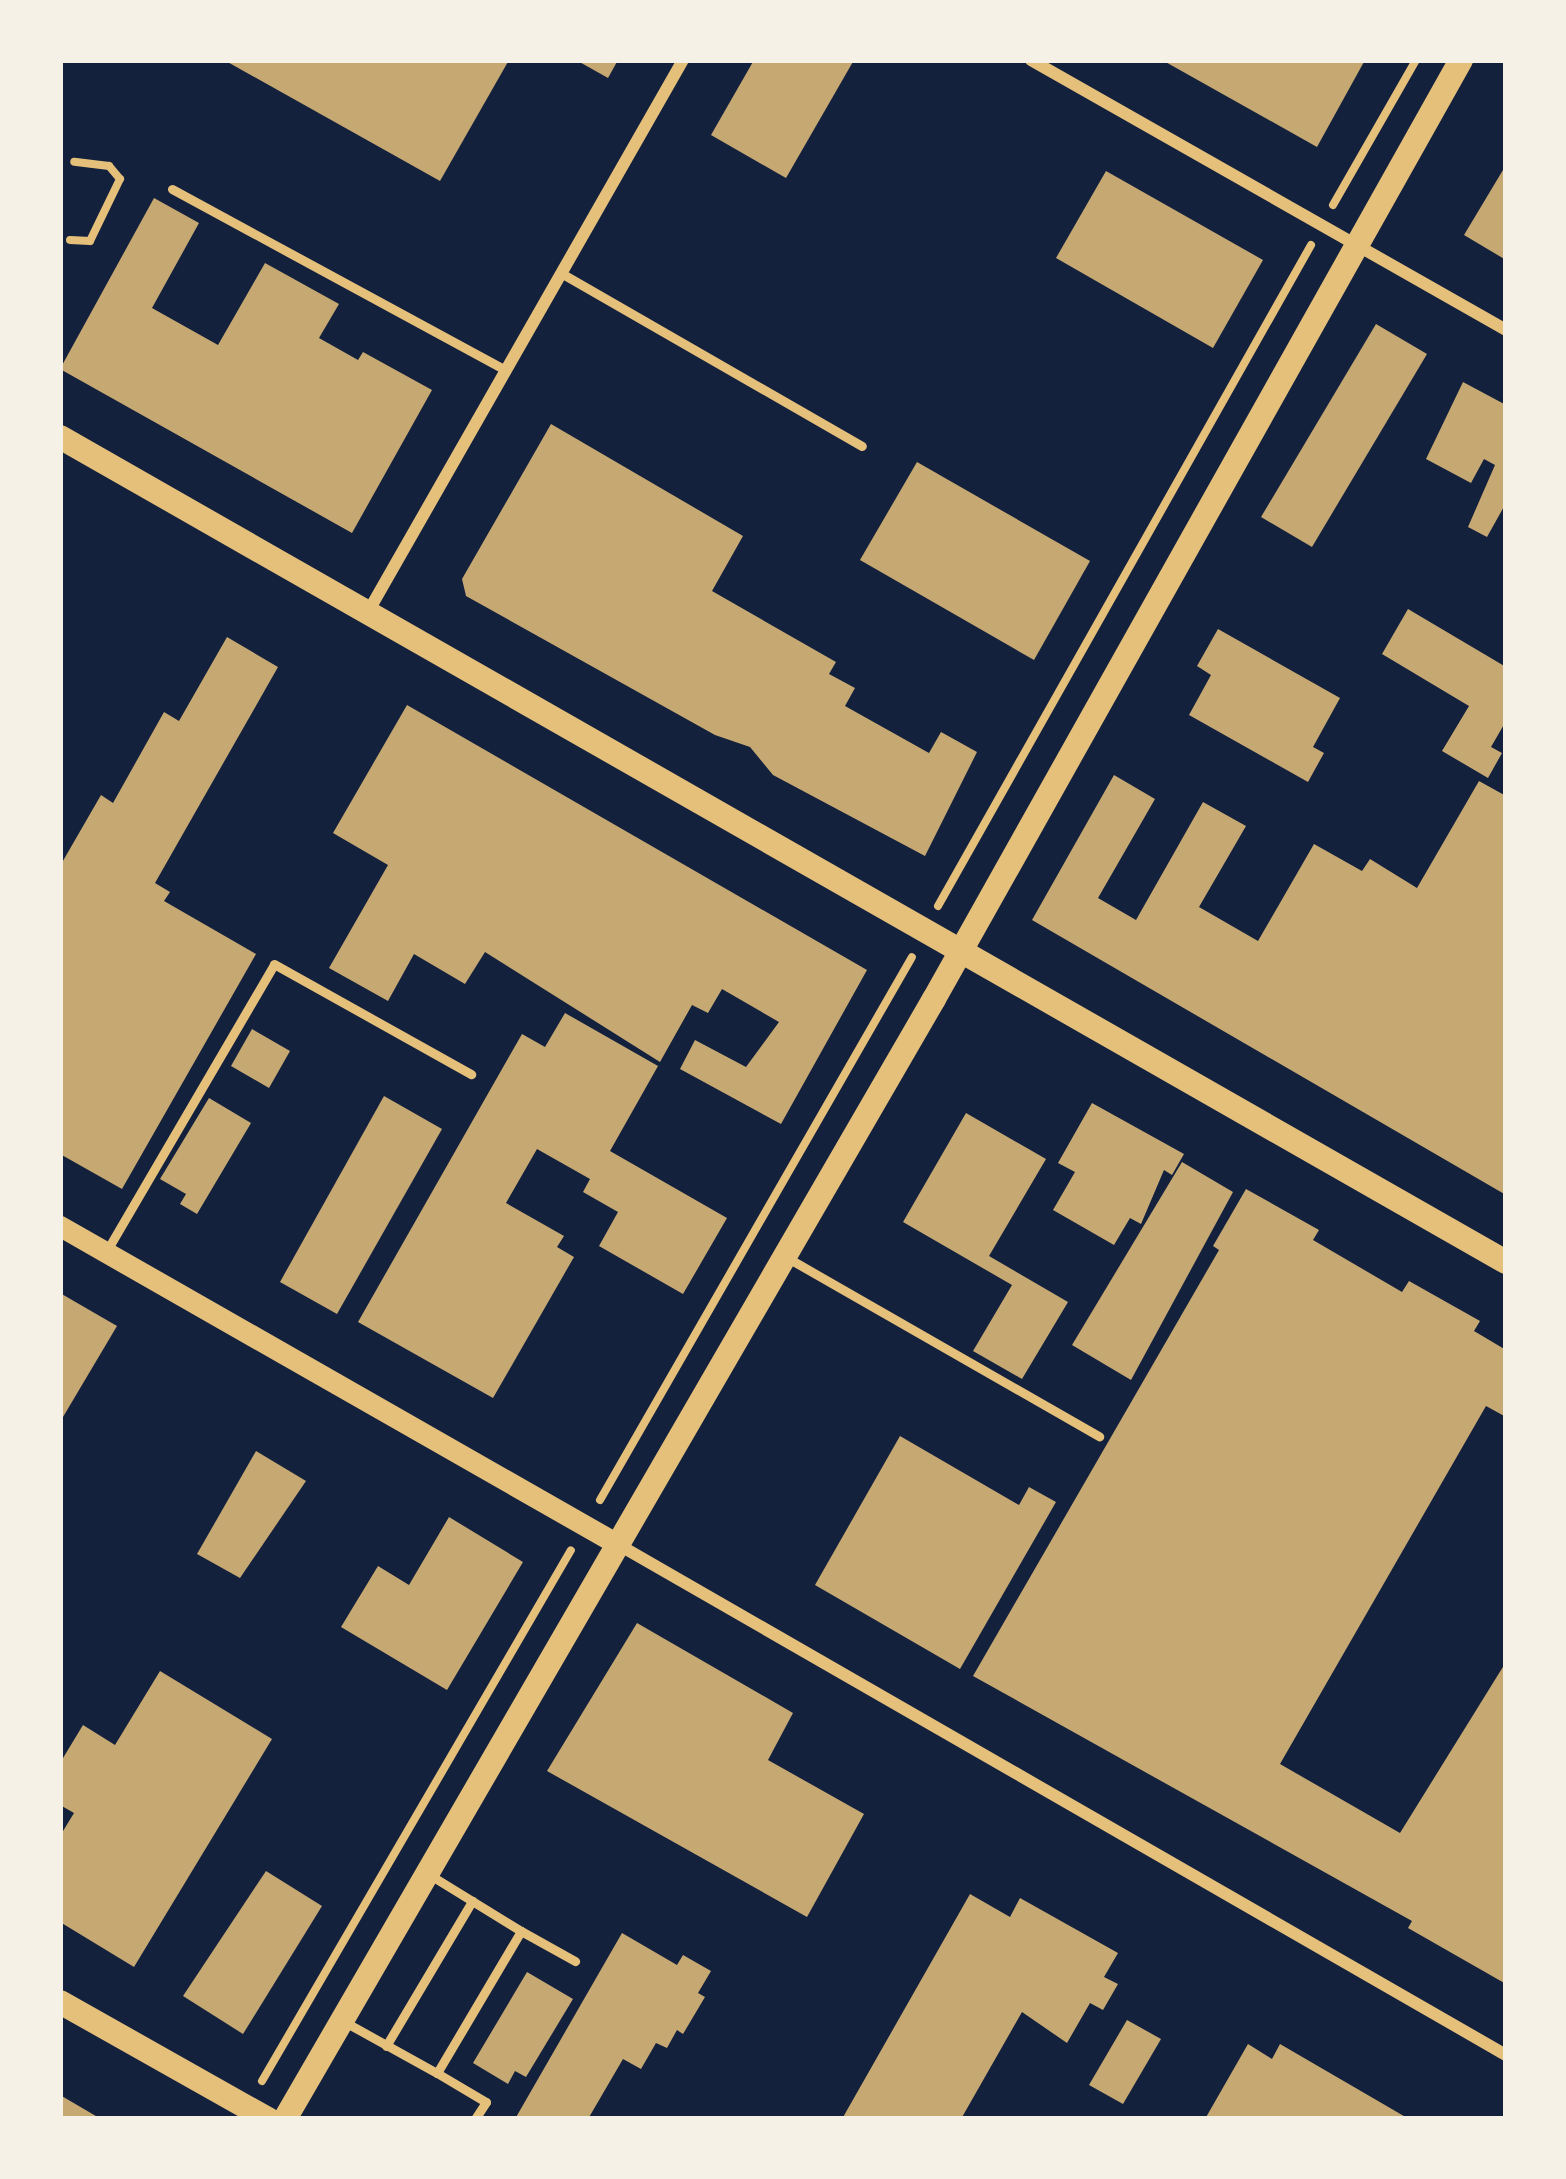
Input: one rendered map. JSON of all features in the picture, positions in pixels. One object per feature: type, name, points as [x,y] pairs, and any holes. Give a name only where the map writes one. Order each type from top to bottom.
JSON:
[{"type":"main road","points":[[285,2119],[786,1257],[1461,60]]},
{"type":"main road","points":[[60,436],[1506,1262]]},
{"type":"main road","points":[[60,2002],[268,2119]]},
{"type":"street","points":[[368,612],[683,60]]},
{"type":"street","points":[[1031,60],[1506,330]]},
{"type":"street","points":[[60,1226],[1506,2055]]},
{"type":"lane","points":[[172,189],[506,370]]},
{"type":"lane","points":[[561,273],[862,446]]},
{"type":"lane","points":[[106,1252],[274,964],[471,1074]]},
{"type":"lane","points":[[786,1257],[1099,1436]]},
{"type":"lane","points":[[430,1874],[575,1961]]},
{"type":"lane","points":[[386,2046],[472,1901]]},
{"type":"lane","points":[[437,2073],[521,1931]]},
{"type":"lane","points":[[343,2021],[486,2102],[475,2119]]},
{"type":"path","points":[[1358,162],[1416,60]]},
{"type":"path","points":[[70,240],[90,241],[120,179],[109,166],[74,162]]},
{"type":"path","points":[[958,864],[1287,288]]},
{"type":"path","points":[[616,1473],[893,994]]},
{"type":"path","points":[[283,2045],[556,1576]]},
{"type":"building","points":[[224,60],[509,60],[440,181]]},
{"type":"building","points":[[576,60],[618,60],[608,78]]},
{"type":"building","points":[[754,60],[854,60],[786,178],[711,135]]},
{"type":"building","points":[[1162,60],[1365,60],[1317,147]]},
{"type":"building","points":[[1506,165],[1506,260],[1464,235]]},
{"type":"building","points":[[1106,171],[1263,260],[1213,348],[1056,258]]},
{"type":"building","points":[[154,198],[199,223],[152,308],[218,345],[265,263],[339,304],[319,338],[358,360],[363,352],[432,390],[352,533],[60,369]]},
{"type":"building","points":[[1376,324],[1427,354],[1312,547],[1261,517]]},
{"type":"building","points":[[1463,382],[1506,405],[1506,503],[1487,537],[1468,527],[1495,465],[1484,459],[1471,483],[1426,459]]},
{"type":"building","points":[[551,424],[743,536],[712,591],[836,662],[829,674],[855,688],[845,706],[929,753],[941,732],[977,752],[925,856],[773,775],[750,747],[715,735],[466,596],[462,579]]},
{"type":"building","points":[[917,462],[1090,561],[1034,660],[860,560]]},
{"type":"building","points":[[1408,609],[1506,667],[1506,721],[1491,747],[1502,753],[1488,778],[1442,751],[1469,706],[1382,654]]},
{"type":"building","points":[[1218,629],[1340,698],[1313,747],[1324,753],[1308,782],[1189,715],[1211,675],[1197,666]]},
{"type":"building","points":[[227,637],[278,667],[155,883],[170,892],[164,901],[256,954],[122,1189],[60,1154],[60,866],[101,795],[113,803],[164,712],[179,721]]},
{"type":"building","points":[[407,705],[867,970],[781,1124],[680,1069],[695,1040],[746,1067],[779,1022],[722,989],[708,1013],[692,1005],[660,1062],[485,952],[465,984],[414,954],[388,1001],[329,968],[388,865],[333,833]]},
{"type":"building","points":[[1114,775],[1155,799],[1098,898],[1136,920],[1203,802],[1246,826],[1199,907],[1258,941],[1314,844],[1362,871],[1370,859],[1417,888],[1479,781],[1506,796],[1506,1195],[1032,920]]},
{"type":"building","points":[[565,1013],[658,1066],[610,1151],[727,1218],[683,1294],[599,1246],[618,1212],[583,1192],[590,1179],[537,1149],[506,1203],[564,1236],[557,1247],[574,1257],[493,1398],[358,1322],[522,1034],[545,1047]]},
{"type":"building","points":[[252,1029],[290,1051],[269,1088],[231,1066]]},
{"type":"building","points":[[384,1096],[442,1129],[337,1314],[280,1282]]},
{"type":"building","points":[[209,1098],[251,1123],[197,1214],[180,1204],[186,1194],[160,1179]]},
{"type":"building","points":[[1092,1103],[1184,1154],[1172,1175],[1164,1170],[1141,1224],[1130,1218],[1114,1245],[1053,1210],[1075,1172],[1058,1163]]},
{"type":"building","points":[[966,1113],[1046,1159],[989,1256],[1068,1302],[1022,1379],[973,1351],[1012,1285],[903,1222]]},
{"type":"building","points":[[1182,1162],[1233,1192],[1131,1380],[1072,1345]]},
{"type":"building","points":[[1246,1189],[1319,1230],[1313,1240],[1402,1292],[1409,1281],[1480,1321],[1474,1331],[1506,1350],[1506,1417],[1486,1406],[1280,1764],[1400,1833],[1506,1662],[1506,1984],[1408,1928],[1412,1921],[973,1676],[1219,1250],[1213,1246]]},
{"type":"building","points":[[60,1293],[117,1326],[60,1422]]},
{"type":"building","points":[[900,1436],[1019,1505],[1029,1487],[1056,1502],[960,1669],[815,1585]]},
{"type":"building","points":[[256,1451],[306,1481],[240,1578],[197,1554]]},
{"type":"building","points":[[449,1517],[523,1562],[447,1690],[341,1627],[378,1566],[409,1585]]},
{"type":"building","points":[[637,1623],[793,1713],[768,1760],[864,1814],[807,1917],[547,1771]]},
{"type":"building","points":[[160,1671],[272,1739],[134,1967],[60,1922],[60,1836],[74,1813],[60,1805],[60,1763],[83,1725],[115,1745]]},
{"type":"building","points":[[266,1871],[322,1906],[243,2034],[183,1996]]},
{"type":"building","points":[[970,1894],[1010,1917],[1020,1898],[1118,1953],[1104,1977],[1118,1984],[1103,2010],[1090,2003],[1067,2043],[1022,2012],[961,2119],[842,2119]]},
{"type":"building","points":[[622,1933],[677,1965],[683,1955],[711,1971],[698,1993],[705,1997],[683,2034],[677,2030],[667,2048],[656,2043],[641,2069],[623,2059],[588,2119],[515,2119]]},
{"type":"building","points":[[527,1972],[573,1999],[526,2077],[515,2071],[508,2084],[473,2063]]},
{"type":"building","points":[[1127,2020],[1161,2039],[1123,2104],[1089,2085]]},
{"type":"building","points":[[1248,2044],[1272,2059],[1280,2044],[1409,2119],[1205,2119]]},
{"type":"building","points":[[60,2095],[101,2119],[60,2119]]}]
